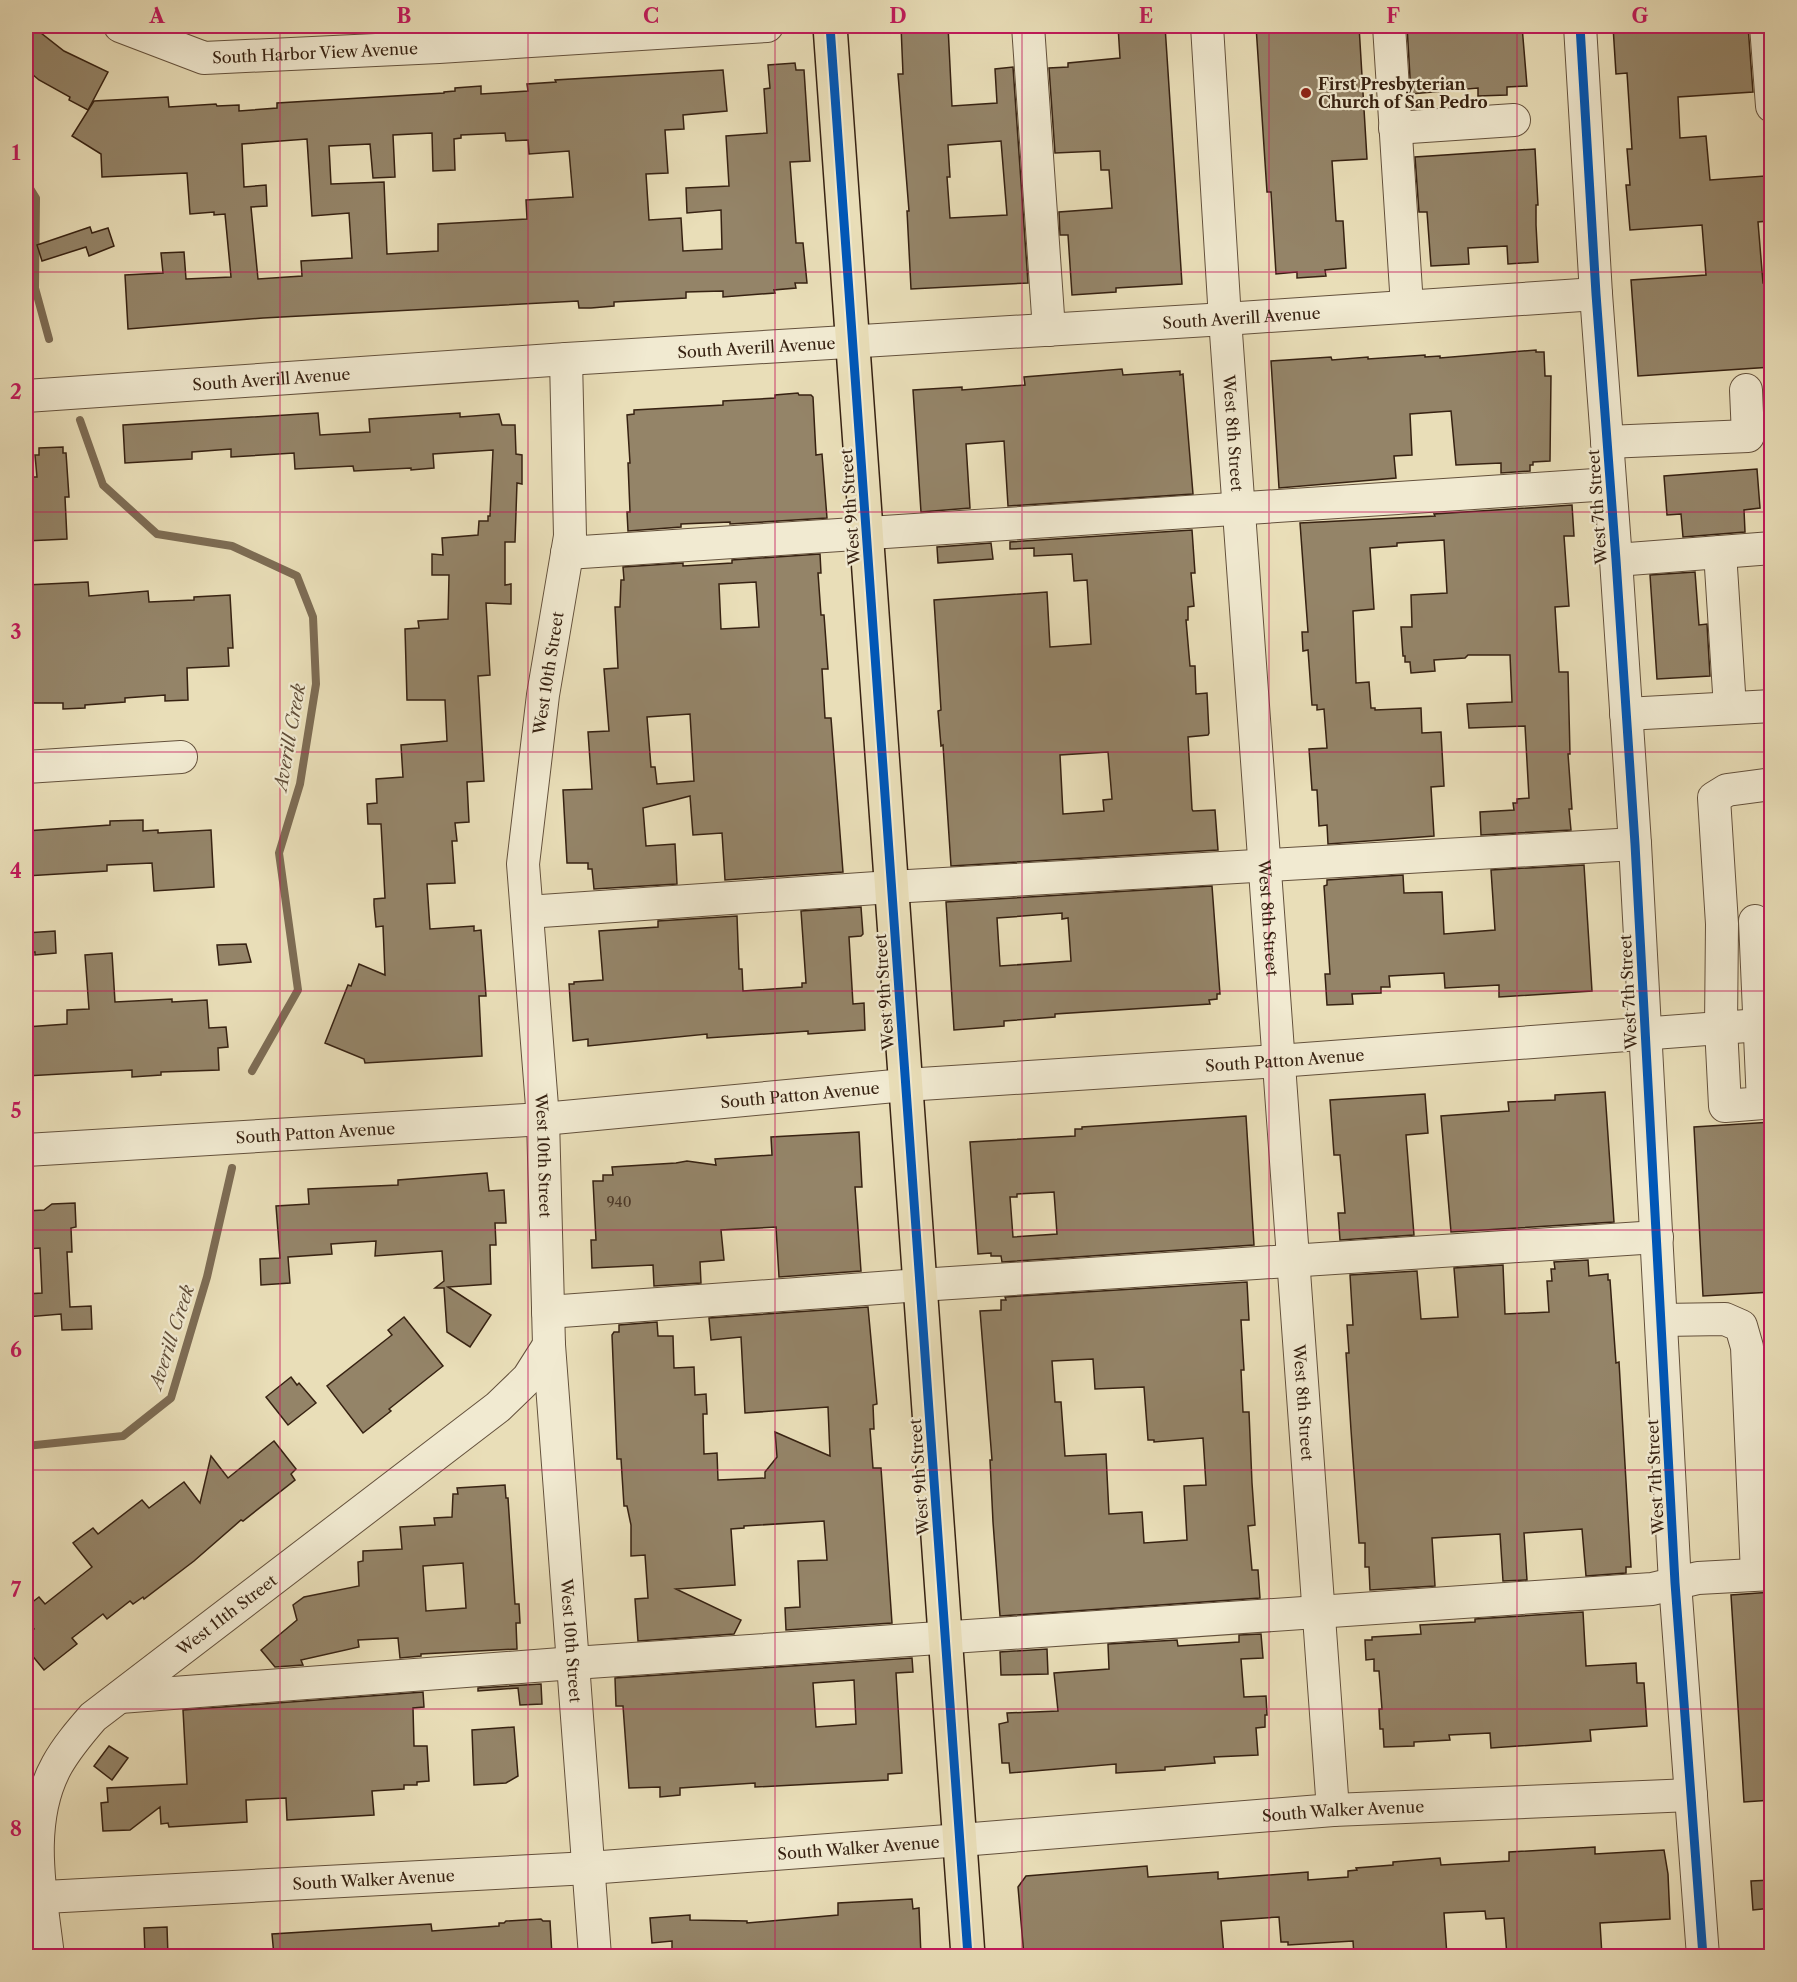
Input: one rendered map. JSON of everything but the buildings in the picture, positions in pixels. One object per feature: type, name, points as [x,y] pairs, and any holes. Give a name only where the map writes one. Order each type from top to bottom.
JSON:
[{"type":"main road","name":"West 9th Street","points":[[830,26],[968,1956]]},
{"type":"street","name":"South Harbor View Avenue","points":[[120,26],[204,58],[439,47],[767,26]]},
{"type":"street","points":[[1028,26],[1049,330]]},
{"type":"street","name":"West 8th Street","points":[[1207,26],[1225,319],[1333,1810]]},
{"type":"street","points":[[1389,26],[1407,306]]},
{"type":"street","name":"West 7th Street","points":[[1580,26],[1596,294],[1635,844],[1675,1582],[1702,1956]]},
{"type":"street","points":[[1768,30],[1772,106]]},
{"type":"street","points":[[1395,128],[1514,120]]},
{"type":"street","name":"South Averill Avenue","points":[[26,396],[566,359],[1596,294]]},
{"type":"street","name":"West 10th Street","points":[[566,359],[570,536],[543,695],[523,864],[543,1119],[549,1345],[595,1956]]},
{"type":"street","points":[[1607,442],[1748,436],[1746,390]]},
{"type":"street","points":[[567,553],[1611,484]]},
{"type":"street","points":[[1616,560],[1772,548]]},
{"type":"street","points":[[1720,552],[1730,708]]},
{"type":"street","points":[[1626,714],[1772,706]]},
{"type":"street","points":[[26,767],[182,757]]},
{"type":"street","points":[[1722,924],[1763,920],[1760,1025],[1764,1103],[1725,1106],[1721,1027],[1722,924],[1714,798],[1727,790],[1772,784]]},
{"type":"street","points":[[527,912],[1264,864],[1635,844]]},
{"type":"street","name":"South Patton Avenue","points":[[26,1150],[543,1119],[905,1085],[1278,1061],[1760,1025]]},
{"type":"street","points":[[548,1312],[920,1285],[1657,1237]]},
{"type":"street","points":[[120,1697],[574,1663],[1652,1589],[1698,1578],[1764,1574],[1762,1467],[1747,1347],[1741,1326],[1725,1319],[1662,1320]]},
{"type":"street","name":"West 11th Street","points":[[48,1956],[33,1898],[38,1847],[44,1800],[56,1767],[71,1742],[93,1717],[498,1407],[528,1378],[549,1345]]},
{"type":"street","name":"South Walker Avenue","points":[[33,1898],[589,1868],[1333,1810],[1691,1795]]},
{"type":"waterway","name":"Averill Creek","points":[[26,182],[36,198],[35,288],[49,339]]},
{"type":"waterway","name":"Averill Creek","points":[[80,420],[103,485],[157,534],[232,546],[297,576],[313,617],[316,684],[300,784],[279,853],[298,990],[252,1071]]},
{"type":"waterway","name":"Averill Creek","points":[[26,1446],[123,1436],[171,1398],[207,1277],[232,1168]]},
{"type":"cycle path","points":[[830,26],[968,1956]]},
{"type":"cycle path","points":[[1580,26],[1596,294],[1635,844],[1675,1583],[1703,1956]]},
{"type":"place","name":"First Presbyterian Church of San Pedro","points":[[1306,93]]}]
